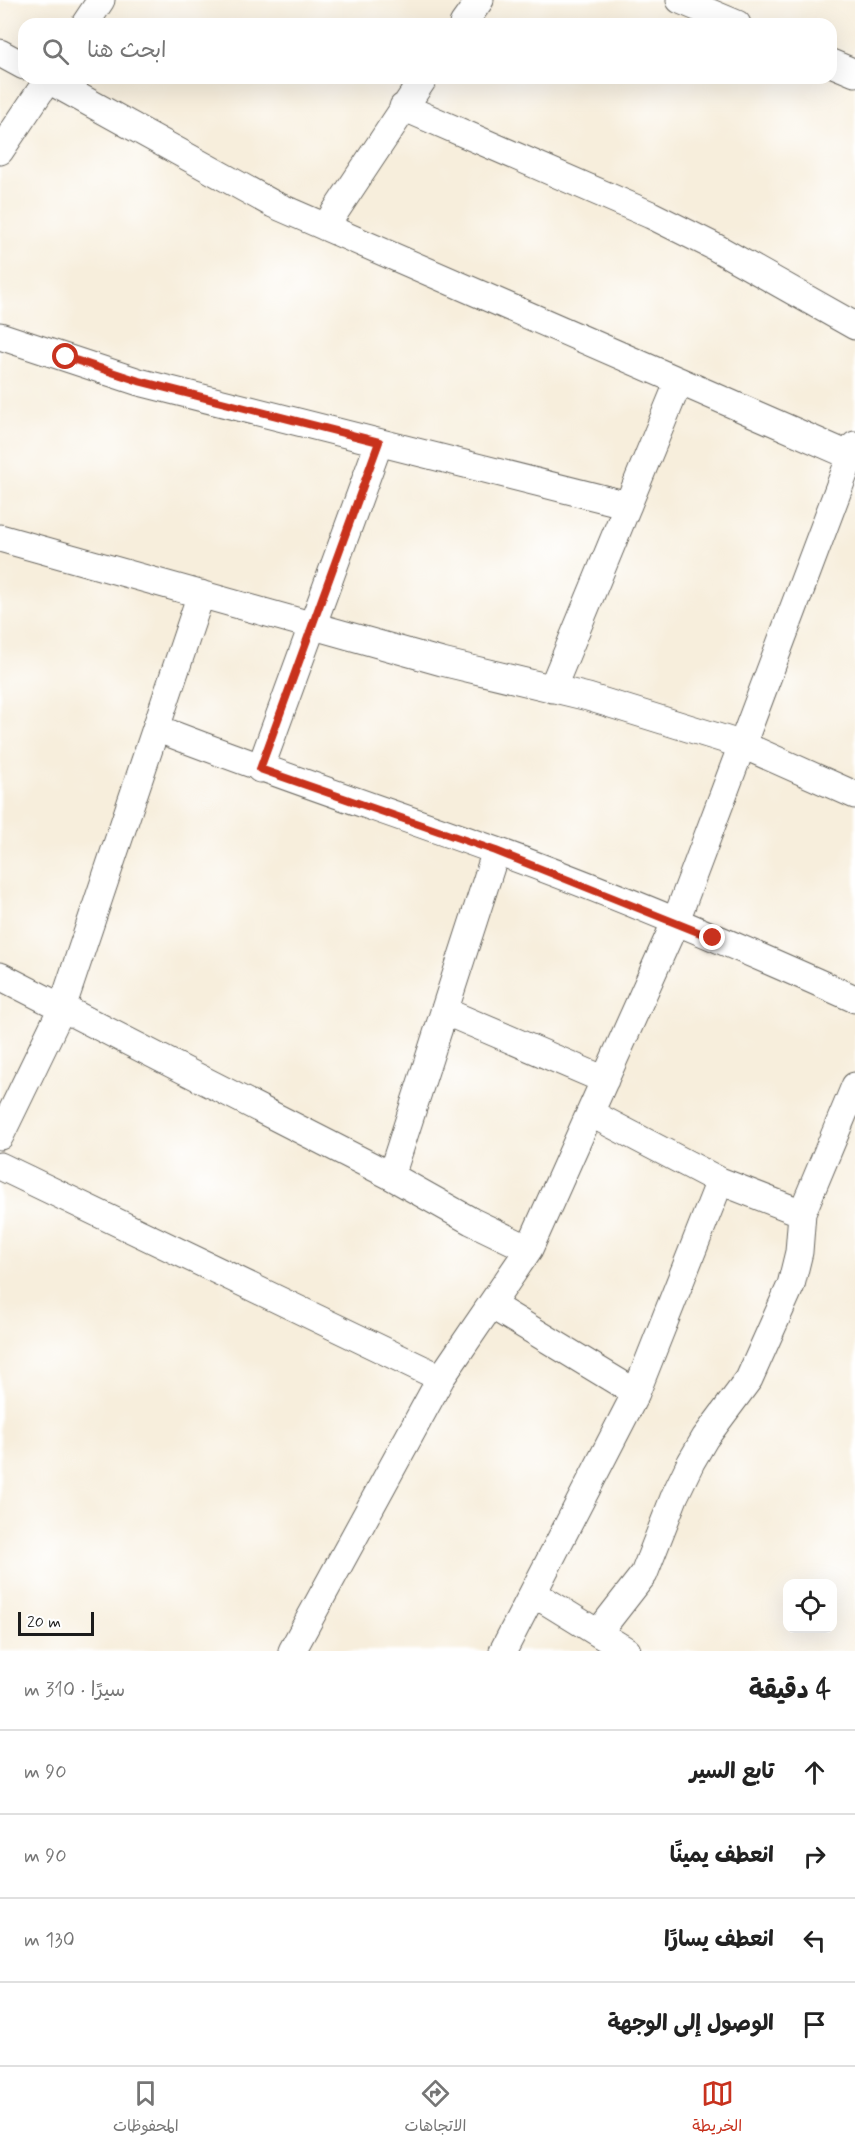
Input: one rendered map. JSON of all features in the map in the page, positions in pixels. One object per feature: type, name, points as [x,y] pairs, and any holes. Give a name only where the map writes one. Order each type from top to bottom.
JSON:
[{"type":"street","points":[[89,18],[101,0]]},
{"type":"street","points":[[467,18],[480,0]]},
{"type":"street","points":[[680,0],[724,18]]},
{"type":"street","points":[[0,53],[18,63]]},
{"type":"street","points":[[837,66],[855,73]]},
{"type":"street","points":[[0,151],[44,84]]},
{"type":"street","points":[[56,84],[273,204],[679,381],[853,451],[675,923],[529,1249],[441,1378],[292,1651]]},
{"type":"street","points":[[325,226],[420,84]]},
{"type":"street","points":[[403,107],[651,215],[715,247],[855,326]]},
{"type":"street","points":[[0,336],[139,381],[628,505]]},
{"type":"street","points":[[552,689],[679,381]]},
{"type":"street","points":[[260,769],[379,442]]},
{"type":"street","points":[[0,538],[442,662],[552,689],[743,745],[855,795]]},
{"type":"street","points":[[2,1125],[62,1008],[201,594]]},
{"type":"street","points":[[156,728],[260,769],[496,851],[855,999]]},
{"type":"street","points":[[391,1176],[496,851]]},
{"type":"street","points":[[0,976],[529,1249]]},
{"type":"street","points":[[444,1011],[605,1080]]},
{"type":"street","points":[[598,1633],[644,1574],[675,1495],[691,1462],[705,1438],[749,1378],[791,1285],[799,1252],[802,1213],[845,1138],[855,1086]]},
{"type":"street","points":[[590,1113],[720,1181],[802,1213]]},
{"type":"street","points":[[0,1166],[441,1378]]},
{"type":"street","points":[[503,1651],[636,1393],[720,1181]]},
{"type":"street","points":[[491,1305],[636,1393]]},
{"type":"street","points":[[533,1593],[627,1651]]},
{"type":"route","points":[[66,357],[139,381],[379,442],[260,769],[496,851],[713,938]]}]
